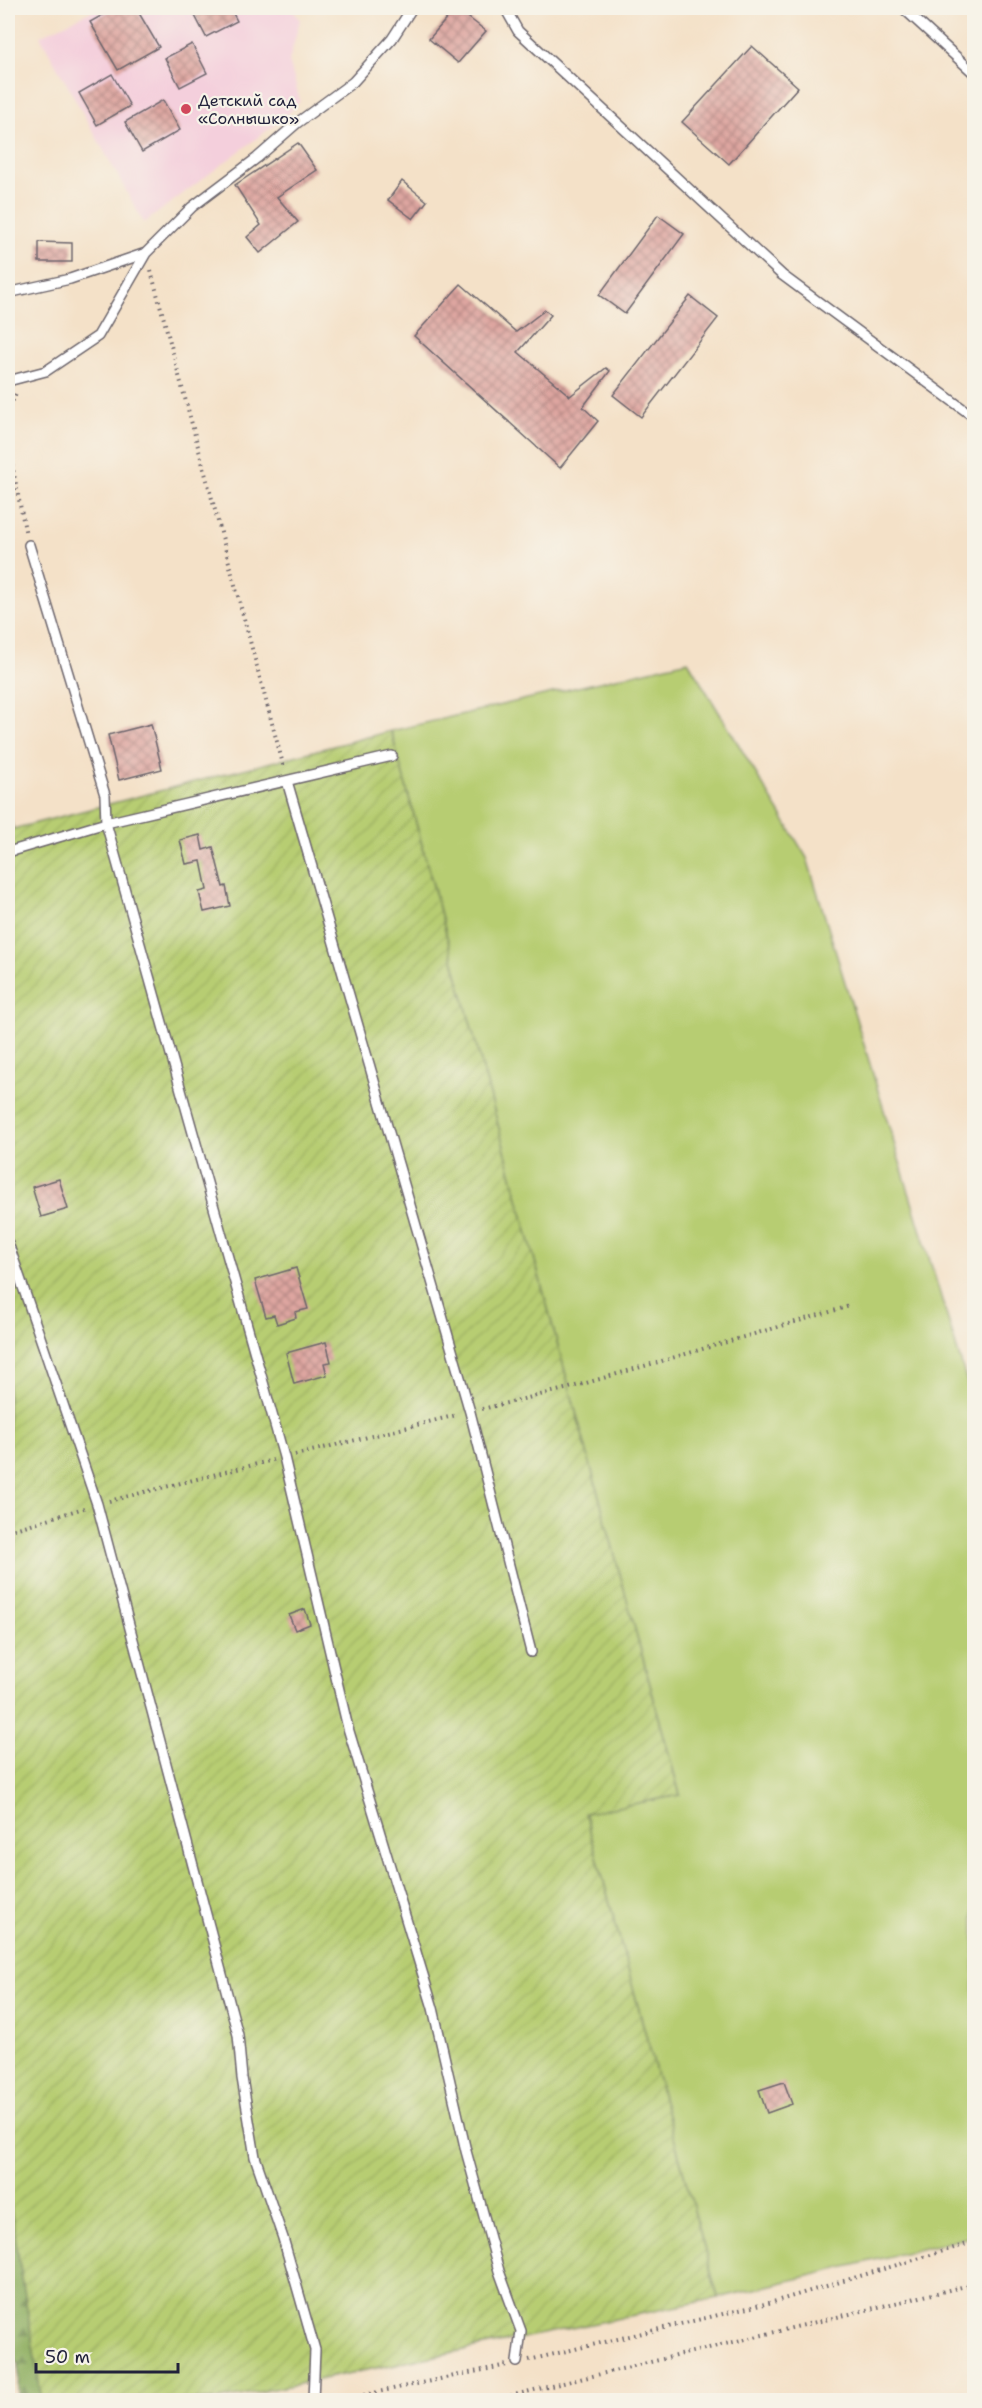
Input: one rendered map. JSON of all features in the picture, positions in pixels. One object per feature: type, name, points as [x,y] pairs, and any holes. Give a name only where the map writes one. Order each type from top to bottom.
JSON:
[{"type":"lane","points":[[8,381],[46,371],[98,336],[146,253],[192,207],[297,123],[353,82],[392,39],[412,8]]},
{"type":"lane","points":[[505,8],[518,31],[782,275],[975,417]]},
{"type":"lane","points":[[903,8],[975,73]]},
{"type":"lane","points":[[8,291],[70,279],[146,253]]},
{"type":"lane","points":[[28,545],[105,795],[106,823],[284,1457],[348,1728],[434,2008],[466,2151],[499,2271],[521,2331],[517,2362]]},
{"type":"lane","points":[[8,852],[106,823],[392,756]]},
{"type":"lane","points":[[287,781],[470,1412],[531,1652]]},
{"type":"lane","points":[[8,1243],[97,1504],[238,2035],[242,2078],[255,2157],[283,2238],[315,2350],[314,2400]]},
{"type":"path","points":[[146,253],[287,781]]},
{"type":"path","points":[[8,423],[10,454],[28,545]]},
{"type":"path","points":[[8,1531],[97,1504],[569,1388],[850,1306]]},
{"type":"path","points":[[340,2400],[517,2362],[773,2302],[975,2242]]},
{"type":"path","points":[[493,2400],[975,2284]]},
{"type":"shaded area","name":"Детский сад «Солнышко»","points":[[98,8],[292,8],[300,20],[289,61],[300,101],[285,117],[144,223],[40,36]]},
{"type":"green space","points":[[688,661],[807,858],[974,1405],[974,2236],[718,2298],[585,1813],[680,1795],[391,731]]},
{"type":"green space","points":[[391,731],[680,1795],[585,1813],[718,2298],[220,2400],[42,2400],[8,2192],[8,812],[13,829]]},
{"type":"green space","points":[[8,2192],[42,2400],[20,2400],[18,2394],[19,2364],[11,2356],[8,2364]]},
{"type":"building","points":[[115,8],[136,8],[159,47],[118,70],[90,22]]},
{"type":"building","points":[[191,8],[230,8],[237,21],[206,37]]},
{"type":"building","points":[[456,8],[486,31],[458,63],[429,39]]},
{"type":"building","points":[[192,44],[207,73],[180,87],[165,58]]},
{"type":"building","points":[[752,46],[798,87],[729,164],[682,122]]},
{"type":"building","points":[[112,74],[130,106],[97,125],[79,93]]},
{"type":"building","points":[[163,100],[180,130],[142,152],[125,122]]},
{"type":"building","points":[[298,143],[317,170],[277,197],[298,222],[260,253],[247,237],[261,225],[235,185]]},
{"type":"building","points":[[402,181],[427,201],[413,219],[388,200]]},
{"type":"building","points":[[658,215],[684,234],[625,314],[599,295]]},
{"type":"building","points":[[39,242],[72,243],[72,262],[39,262]]},
{"type":"building","points":[[461,284],[516,332],[545,310],[551,315],[518,352],[570,396],[606,368],[610,371],[583,407],[598,421],[560,468],[414,336]]},
{"type":"building","points":[[690,296],[718,318],[641,417],[613,395]]},
{"type":"building","points":[[151,724],[162,769],[119,780],[108,735]]},
{"type":"building","points":[[200,835],[203,850],[213,847],[230,906],[204,912],[199,892],[207,890],[201,861],[186,864],[180,840]]},
{"type":"building","points":[[59,1179],[68,1209],[41,1217],[32,1187]]},
{"type":"building","points":[[296,1268],[308,1309],[295,1312],[296,1318],[277,1324],[274,1315],[266,1317],[255,1280]]},
{"type":"building","points":[[326,1342],[331,1362],[324,1363],[327,1375],[294,1384],[286,1353]]},
{"type":"building","points":[[305,1609],[310,1624],[295,1630],[289,1615]]},
{"type":"building","points":[[784,2082],[792,2104],[767,2113],[759,2090]]},
{"type":"place","name":"Детский сад «Солнышко»","points":[[186,109]]}]
